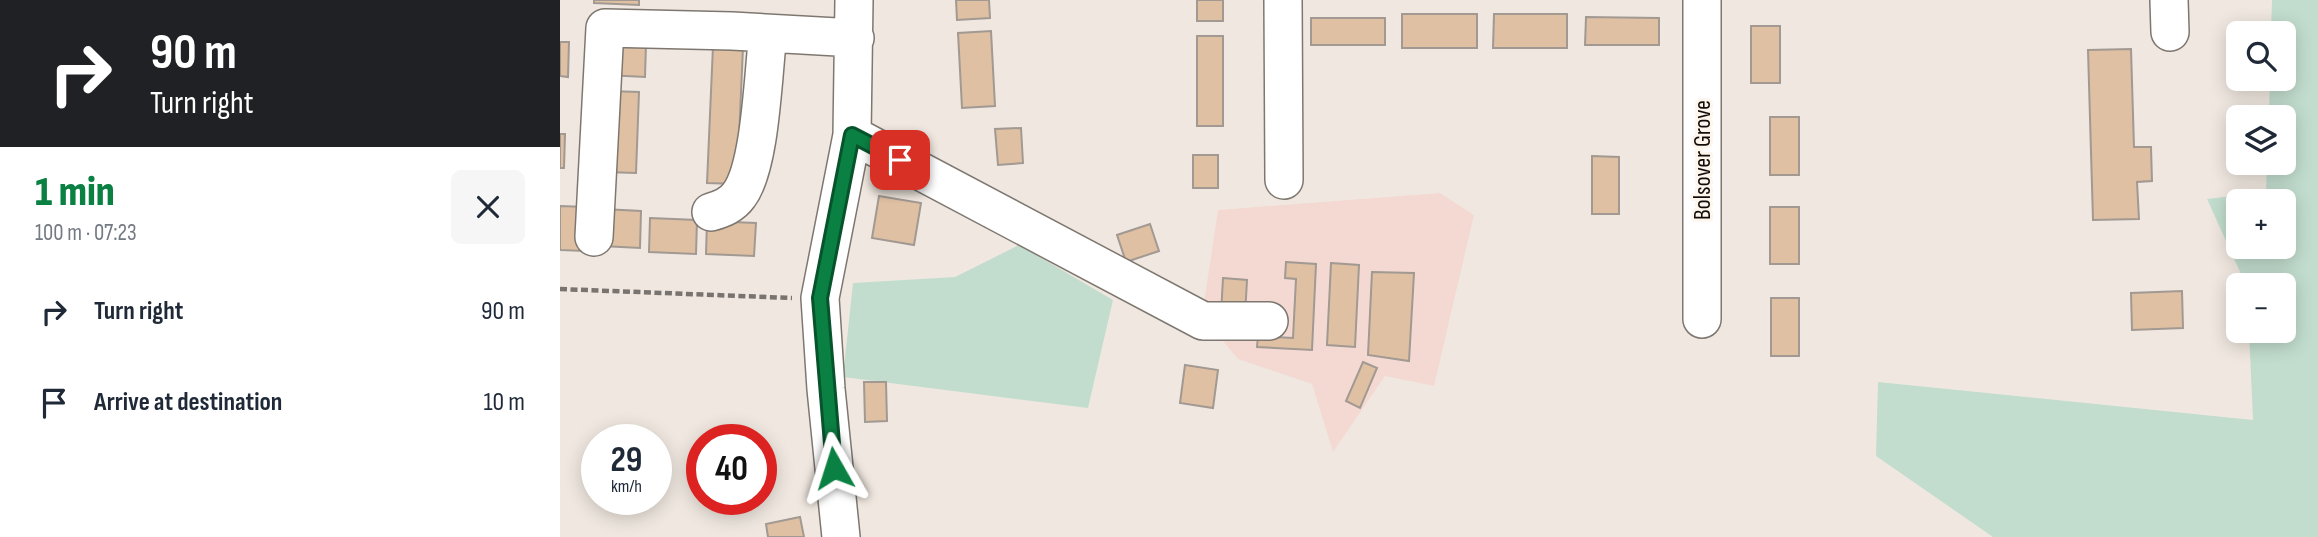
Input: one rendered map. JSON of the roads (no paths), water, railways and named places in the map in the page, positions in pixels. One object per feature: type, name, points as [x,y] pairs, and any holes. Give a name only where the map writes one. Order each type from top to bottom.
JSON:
[{"type":"street","points":[[841,537],[820,298],[852,135],[854,0]]},
{"type":"street","points":[[1283,0],[1284,180]]},
{"type":"street","name":"Bolsover Grove","points":[[1702,0],[1702,319]]},
{"type":"street","points":[[594,237],[605,28],[855,38]]},
{"type":"street","points":[[711,212],[723,209],[739,195],[749,174],[755,148],[768,34]]},
{"type":"street","points":[[852,135],[1203,321],[1269,321]]}]
